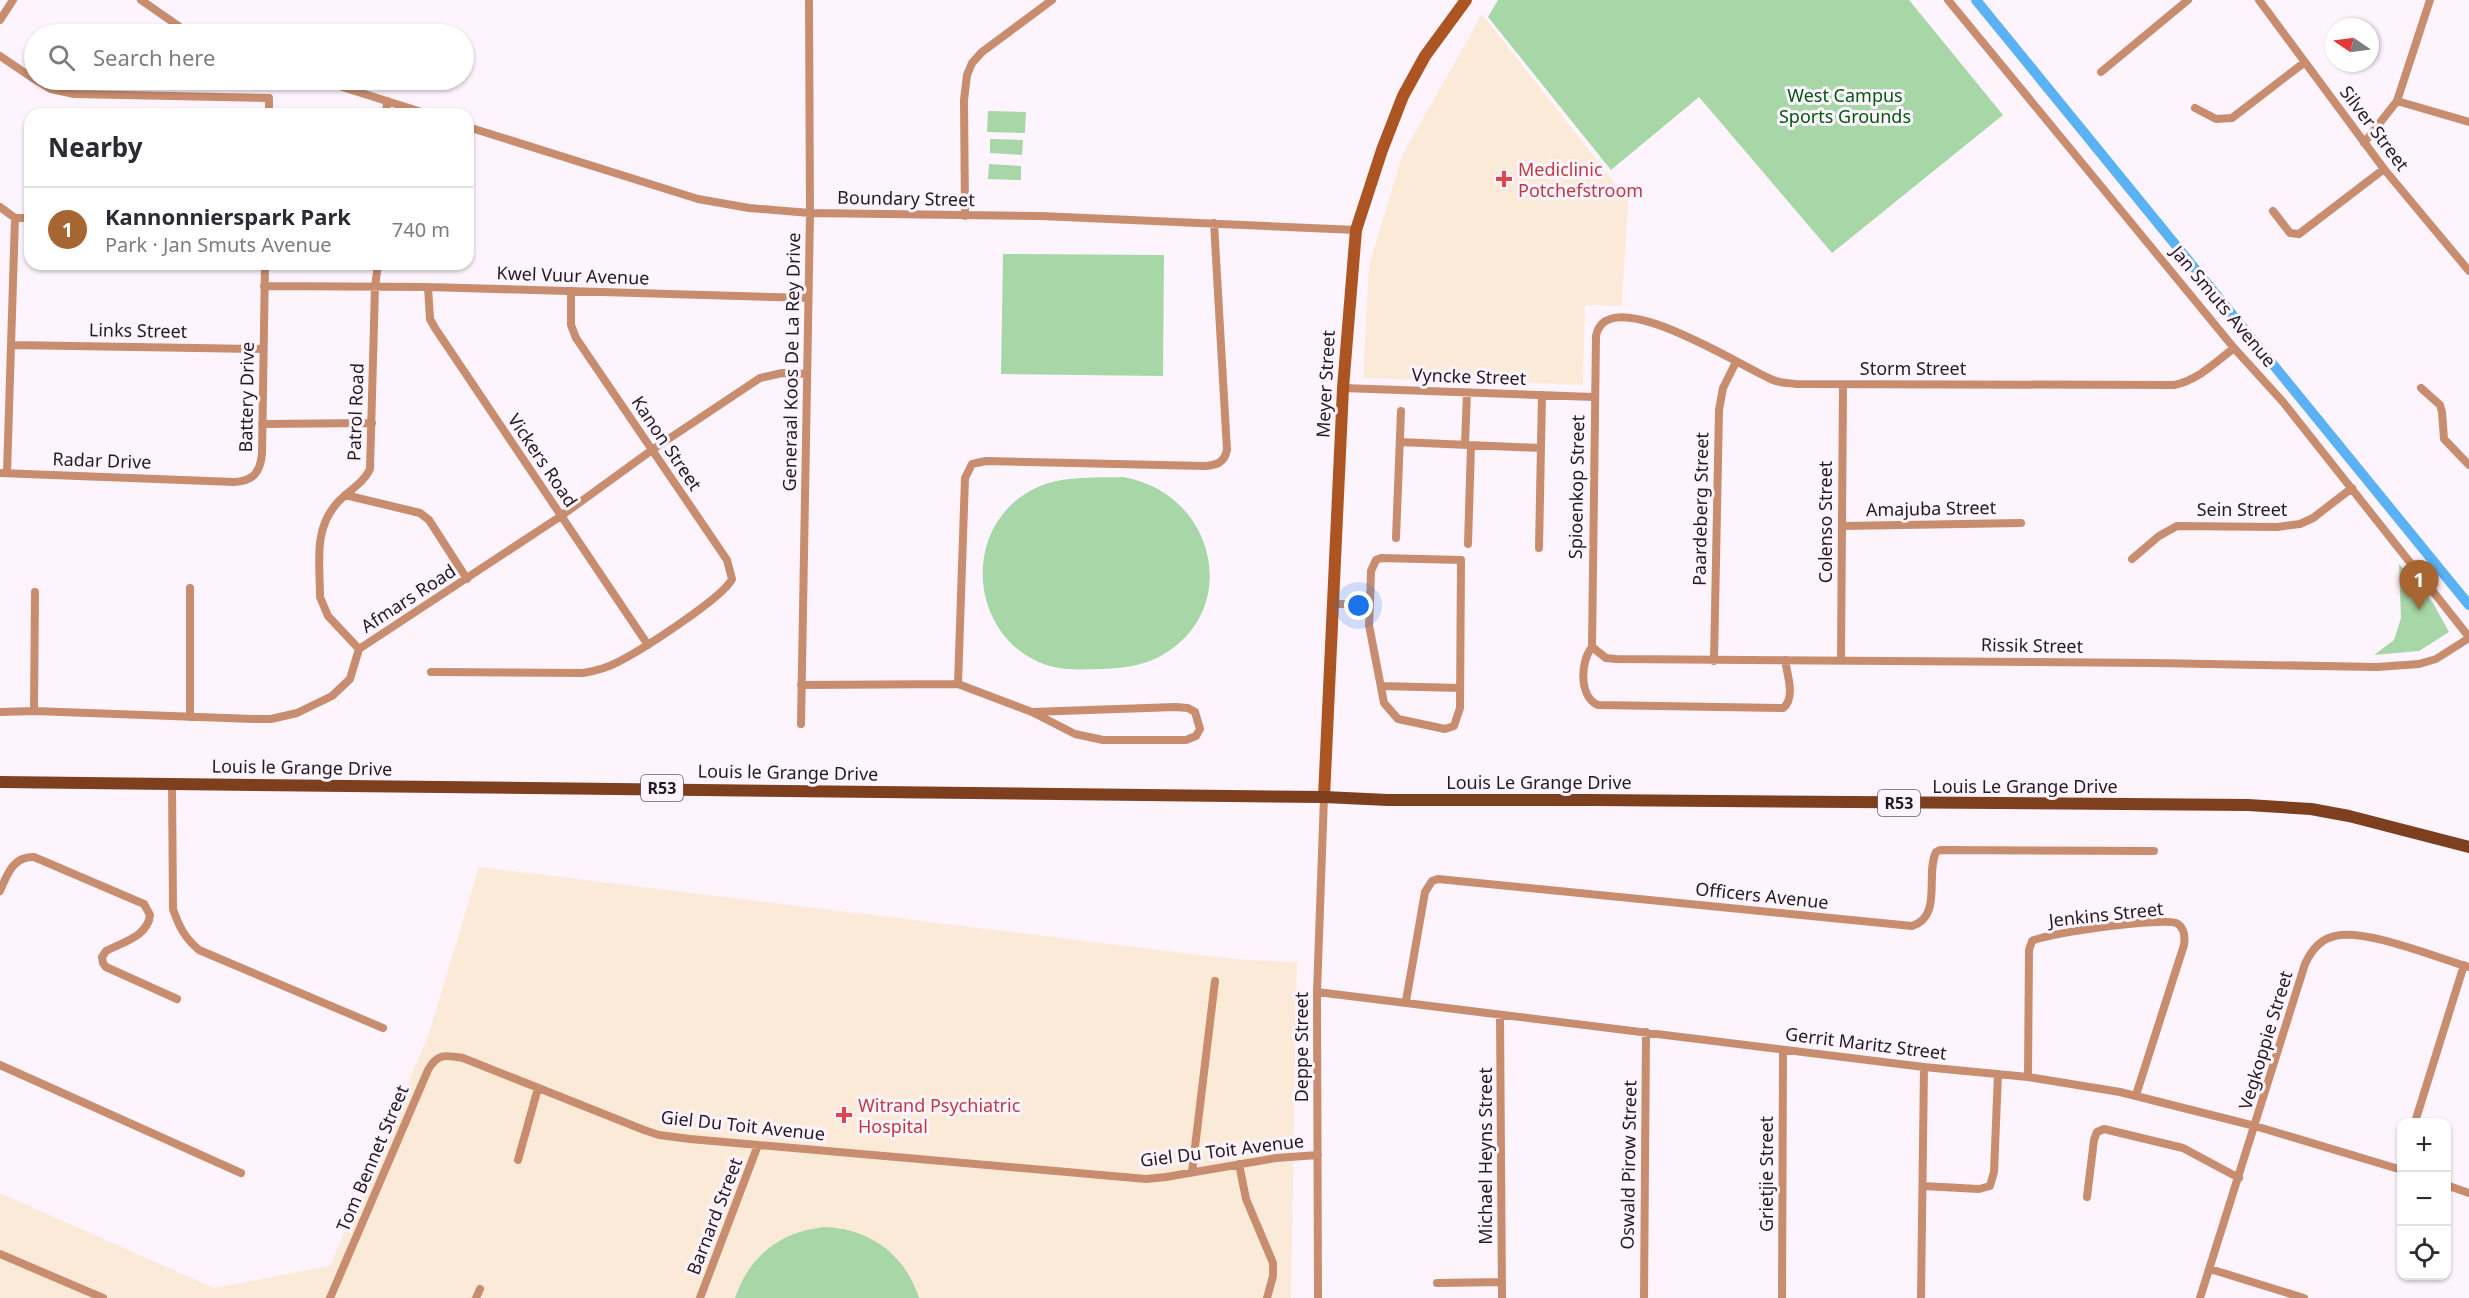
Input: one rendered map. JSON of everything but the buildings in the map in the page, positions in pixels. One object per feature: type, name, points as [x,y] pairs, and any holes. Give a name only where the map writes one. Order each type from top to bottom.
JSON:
[{"type":"main road","name":"Louis le Grange Drive","points":[[0,782],[1324,797]]},
{"type":"main road","name":"Louis Le Grange Drive","points":[[1324,797],[1388,800],[2248,805],[2311,809],[2349,816],[2469,847]]},
{"type":"street","points":[[0,20],[13,0]]},
{"type":"street","points":[[141,0],[176,24]]},
{"type":"street","name":"Generaal Koos De La Rey Drive","points":[[801,724],[810,213],[809,0]]},
{"type":"street","points":[[965,216],[964,100],[967,75],[972,63],[982,52],[1052,0]]},
{"type":"street","name":"Meyer Street","points":[[1324,797],[1343,388],[1356,230],[1382,150],[1403,96],[1425,56],[1466,0]]},
{"type":"street","name":"Jan Smuts Avenue","points":[[1948,0],[2234,348],[2283,402],[2469,638]]},
{"type":"street","points":[[2101,72],[2188,0]]},
{"type":"street","name":"Silver Street","points":[[2259,0],[2384,169],[2469,271]]},
{"type":"street","points":[[2364,143],[2397,101],[2430,0]]},
{"type":"street","points":[[0,56],[24,72]]},
{"type":"street","points":[[2196,108],[2216,119],[2232,118],[2305,62]]},
{"type":"street","points":[[59,90],[74,94],[269,98],[268,108]]},
{"type":"street","points":[[352,90],[409,108]]},
{"type":"street","points":[[386,108],[387,101]]},
{"type":"street","points":[[2397,101],[2469,122]]},
{"type":"street","name":"Boundary Street","points":[[474,129],[720,204],[810,213],[1214,223],[1356,230]]},
{"type":"street","points":[[2273,212],[2290,233],[2299,234],[2384,169]]},
{"type":"street","points":[[0,207],[15,218],[24,218]]},
{"type":"street","points":[[4,473],[12,345],[15,218]]},
{"type":"street","points":[[958,684],[965,478],[972,464],[987,461],[1204,466],[1216,465],[1225,458],[1227,450],[1214,223]]},
{"type":"street","name":"Battery Drive","points":[[204,481],[242,482],[255,476],[261,464],[265,270]]},
{"type":"street","name":"Patrol Road","points":[[359,650],[328,616],[320,597],[320,535],[326,516],[345,495],[364,480],[370,468],[377,270]]},
{"type":"street","name":"Kwel Vuur Avenue","points":[[264,286],[428,287],[808,298]]},
{"type":"street","name":"Vickers Road","points":[[428,287],[430,319],[435,328],[648,645]]},
{"type":"street","name":"Kanon Street","points":[[571,291],[571,325],[576,338],[729,565],[732,576],[730,582],[706,603],[648,645]]},
{"type":"street","name":"Storm Street","points":[[1597,327],[1607,319],[1629,318],[1654,322],[1780,382],[1843,385],[2174,385],[2186,383],[2196,377],[2234,348]]},
{"type":"street","name":"Spioenkop Street","points":[[1597,327],[1594,397],[1592,647],[1585,660],[1585,689],[1590,700],[1598,705],[1783,708],[1789,700],[1790,692],[1785,660]]},
{"type":"street","name":"Links Street","points":[[12,345],[262,349]]},
{"type":"street","name":"Paardeberg Street","points":[[1714,661],[1719,410],[1723,388],[1736,362]]},
{"type":"street","name":"Afmars Road","points":[[0,712],[34,711],[271,719],[297,713],[322,702],[342,688],[350,679],[359,650],[561,516],[652,450],[760,378],[782,373],[807,374]]},
{"type":"street","name":"Colenso Street","points":[[1841,660],[1843,385]]},
{"type":"street","name":"Vyncke Street","points":[[1343,388],[1594,397]]},
{"type":"street","points":[[2421,388],[2440,405],[2444,439],[2469,465]]},
{"type":"street","points":[[1467,393],[1468,544]]},
{"type":"street","points":[[1539,548],[1542,395]]},
{"type":"street","points":[[1396,538],[1401,411]]},
{"type":"street","points":[[262,424],[372,423]]},
{"type":"street","points":[[1400,442],[1540,448]]},
{"type":"street","name":"Radar Drive","points":[[4,473],[204,481]]},
{"type":"street","name":"Sein Street","points":[[2133,559],[2159,536],[2177,526],[2277,527],[2300,524],[2313,518],[2352,488]]},
{"type":"street","points":[[345,495],[420,513],[429,520],[467,579]]},
{"type":"street","name":"Amajuba Street","points":[[1842,526],[2021,523]]},
{"type":"street","points":[[1381,558],[1461,560],[1460,688],[1458,720],[1454,726],[1445,729],[1398,719],[1384,703],[1369,625],[1370,604],[1371,572],[1376,560],[1381,558]]},
{"type":"street","points":[[190,588],[190,717]]},
{"type":"street","points":[[34,711],[35,592]]},
{"type":"street","points":[[1332,604],[1370,604]]},
{"type":"street","name":"Rissik Street","points":[[1592,647],[1606,658],[1714,661],[1841,660],[2387,667],[2436,659],[2469,638]]},
{"type":"street","points":[[431,672],[589,672],[618,663],[648,645]]},
{"type":"street","points":[[801,685],[958,684],[1032,712],[1075,734],[1103,740],[1186,740],[1196,736],[1200,729],[1195,712],[1188,708],[1032,712]]},
{"type":"street","points":[[1381,686],[1460,688]]},
{"type":"street","points":[[172,783],[173,909],[178,926],[187,939],[200,950],[383,1028]]},
{"type":"street","name":"Deppe Street","points":[[1318,1298],[1317,992],[1324,797]]},
{"type":"street","name":"Officers Avenue","points":[[1406,1001],[1425,892],[1432,881],[1438,879],[1912,926],[1919,923],[1929,912],[1932,861],[1936,852],[1940,850],[2154,850]]},
{"type":"street","points":[[0,891],[11,868],[18,860],[26,856],[34,857],[144,904],[150,915],[147,927],[141,933],[106,951],[102,957],[102,963],[106,967],[177,999]]},
{"type":"street","name":"Jenkins Street","points":[[2028,1077],[2029,950],[2032,941],[2133,923],[2170,922],[2177,924],[2182,930],[2184,945],[2136,1095]]},
{"type":"street","name":"Vegkoppie Street","points":[[2200,1298],[2306,963],[2319,944],[2336,935],[2366,936],[2467,966]]},
{"type":"street","points":[[2416,1118],[2467,966]]},
{"type":"street","points":[[1192,1172],[1215,981]]},
{"type":"street","name":"Gerrit Maritz Street","points":[[1317,992],[1406,1001],[1500,1015],[1924,1067],[2028,1077],[2136,1095],[2255,1126],[2397,1169]]},
{"type":"street","name":"Michael Heyns Street","points":[[1500,1015],[1502,1298]]},
{"type":"street","name":"Oswald Pirow Street","points":[[1644,1298],[1646,1032]]},
{"type":"street","name":"Grietjie Street","points":[[1782,1298],[1784,1050]]},
{"type":"street","name":"Tom Bennet Street","points":[[330,1298],[432,1064],[441,1055],[463,1058]]},
{"type":"street","name":"Giel Du Toit Avenue","points":[[463,1058],[659,1135],[1146,1179],[1239,1164],[1318,1155]]},
{"type":"street","points":[[0,1065],[241,1173]]},
{"type":"street","points":[[1921,1298],[1924,1067]]},
{"type":"street","points":[[1923,1186],[1979,1189],[1990,1186],[1994,1172],[1998,1074]]},
{"type":"street","points":[[518,1160],[538,1088]]},
{"type":"street","points":[[2087,1197],[2094,1140],[2097,1132],[2104,1129],[2183,1148],[2239,1178]]},
{"type":"street","name":"Barnard Street","points":[[700,1298],[758,1145]]},
{"type":"street","points":[[1239,1164],[1246,1199],[1273,1263],[1273,1276],[1267,1298]]},
{"type":"street","points":[[2451,1187],[2469,1193]]},
{"type":"street","points":[[0,1254],[104,1298]]},
{"type":"street","points":[[2210,1269],[2304,1298]]},
{"type":"street","points":[[1437,1283],[1502,1282]]},
{"type":"street","points":[[476,1298],[480,1289]]},
{"type":"shaded area","name":"Mediclinic Potchefstroom","points":[[1482,14],[1628,200],[1622,306],[1585,305],[1583,385],[1363,378],[1369,266],[1401,158]]},
{"type":"shaded area","name":"Witrand Psychiatric Hospital","points":[[479,867],[1233,959],[1297,962],[1291,1298],[0,1298],[0,1193],[214,1288],[330,1266],[428,1036]]},
{"type":"green space","name":"West Campus Sports Grounds","points":[[1498,0],[1909,0],[2003,115],[1832,253],[1699,97],[1611,170],[1488,17]]},
{"type":"green space","points":[[988,111],[1026,112],[1025,133],[987,132]]},
{"type":"green space","points":[[990,139],[1023,140],[1022,155],[990,153]]},
{"type":"green space","points":[[989,164],[1021,166],[1021,180],[988,179]]},
{"type":"green space","points":[[1003,254],[1164,255],[1163,376],[1001,374]]},
{"type":"green space","points":[[1123,477],[1155,488],[1180,506],[1198,530],[1208,557],[1209,586],[1202,613],[1184,638],[1157,658],[1138,665],[1104,669],[1063,669],[1050,666],[1024,654],[1003,635],[990,611],[983,585],[984,558],[992,532],[1007,509],[1030,491],[1041,486],[1075,478]]},
{"type":"green space","points":[[2399,564],[2433,603],[2449,632],[2419,651],[2374,655],[2394,640],[2401,618]]},
{"type":"green space","points":[[825,1227],[857,1233],[884,1247],[905,1269],[919,1298],[735,1298],[749,1270],[769,1248],[794,1234]]},
{"type":"waterway","points":[[1976,0],[2469,605]]},
{"type":"place","name":"Mediclinic Potchefstroom","points":[[1504,179]]},
{"type":"place","name":"Kannonnierspark Park","points":[[2419,610]]},
{"type":"place","name":"Witrand Psychiatric Hospital","points":[[844,1115]]}]
